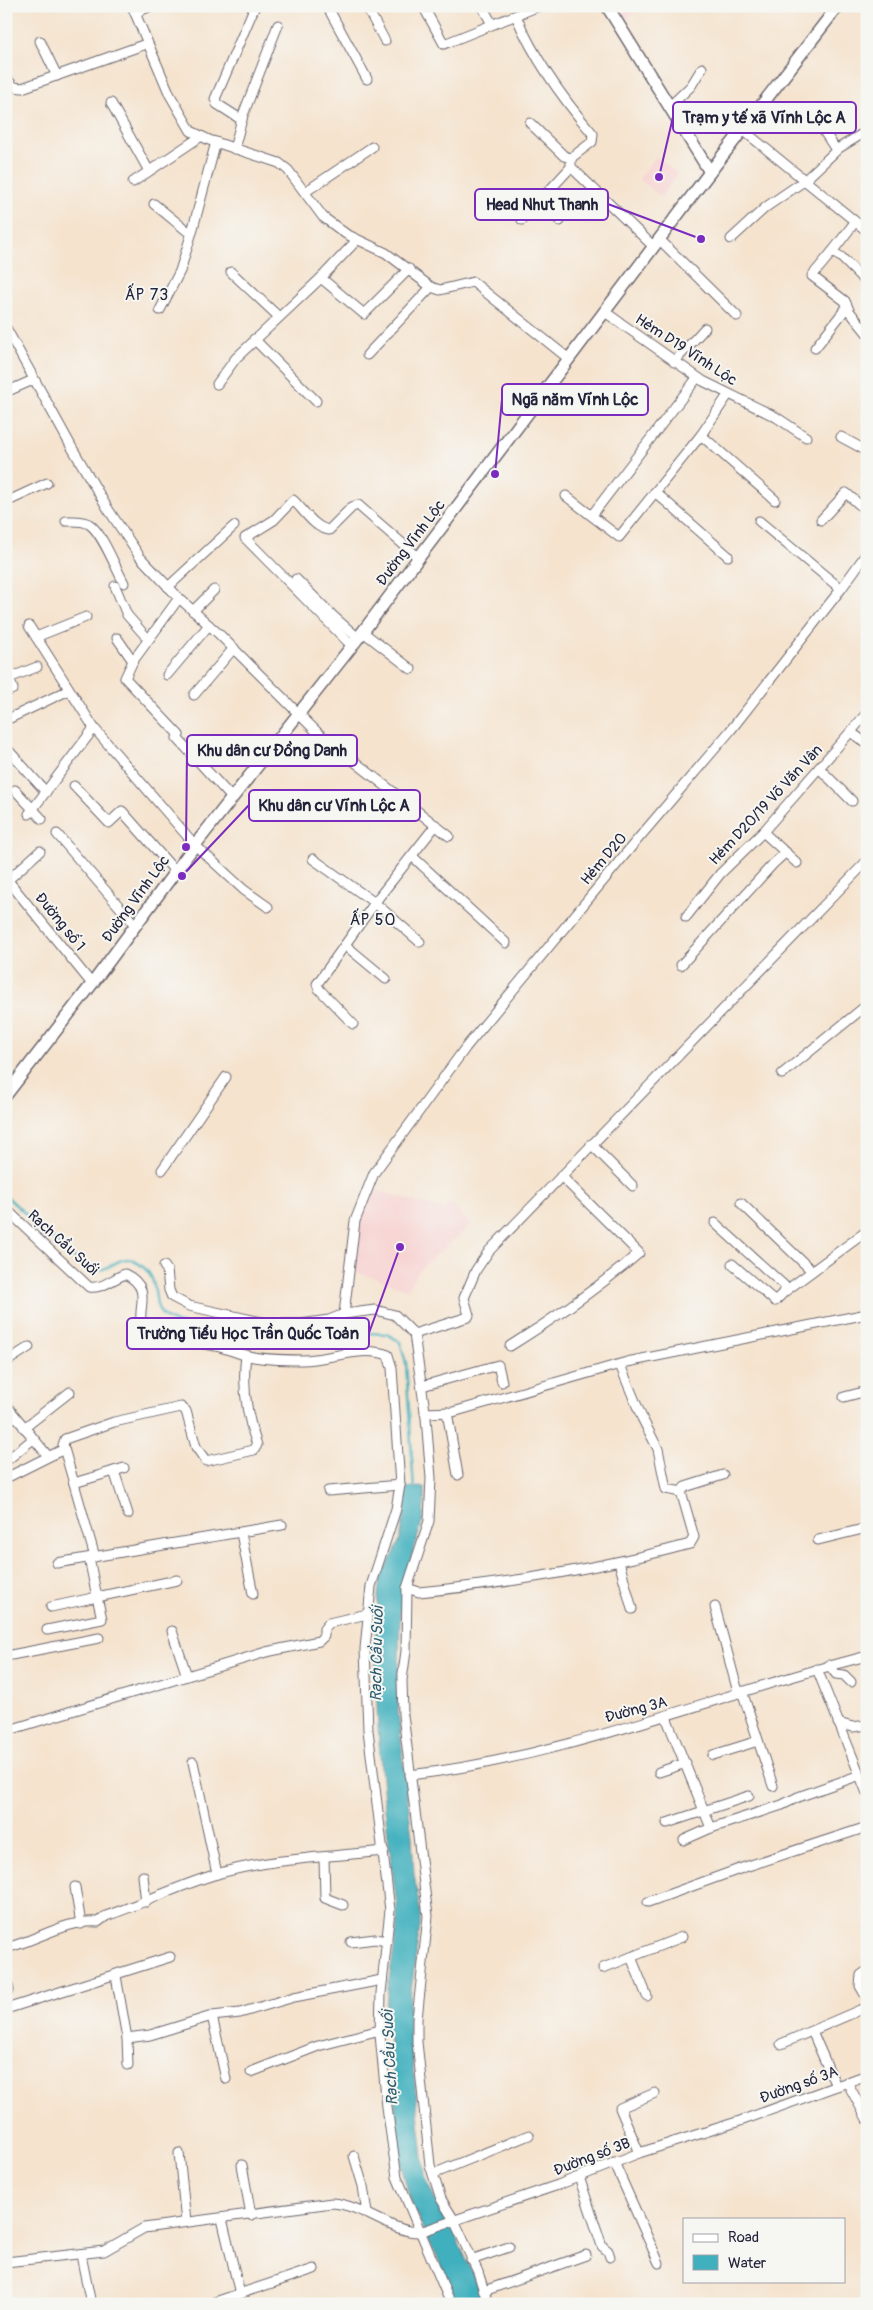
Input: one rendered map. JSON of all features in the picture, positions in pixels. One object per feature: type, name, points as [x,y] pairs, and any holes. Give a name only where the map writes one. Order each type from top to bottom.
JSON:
[{"type":"main road","points":[[608,6],[710,172]]},
{"type":"main road","name":"Đường Vĩnh Lộc","points":[[6,1095],[92,984],[194,844],[300,714],[838,6]]},
{"type":"street","points":[[151,6],[133,10],[146,44],[183,119],[191,131],[200,137],[279,163],[288,170],[323,217],[357,240],[386,253],[431,287],[440,290],[473,282],[569,359]]},
{"type":"street","points":[[242,120],[218,104],[215,99],[255,6]]},
{"type":"street","points":[[327,6],[367,79]]},
{"type":"street","points":[[366,6],[385,41]]},
{"type":"street","points":[[424,6],[444,44],[516,16],[524,9],[539,6]]},
{"type":"street","points":[[482,6],[492,24]]},
{"type":"street","points":[[516,16],[523,32],[563,99],[593,134],[592,142],[571,162],[540,202],[522,220]]},
{"type":"street","points":[[234,149],[242,120],[278,25]]},
{"type":"street","points":[[40,41],[57,76]]},
{"type":"street","points":[[6,78],[14,87],[22,88],[146,44]]},
{"type":"street","points":[[669,107],[691,86],[702,68]]},
{"type":"street","points":[[111,103],[149,171]]},
{"type":"street","points":[[811,111],[836,150]]},
{"type":"street","points":[[530,123],[657,244],[737,316]]},
{"type":"street","points":[[743,130],[867,231]]},
{"type":"street","points":[[731,239],[766,207],[804,181],[836,150],[867,131]]},
{"type":"street","points":[[133,182],[200,137]]},
{"type":"street","points":[[160,310],[180,271],[216,142]]},
{"type":"street","points":[[304,192],[372,147]]},
{"type":"street","points":[[540,202],[560,221]]},
{"type":"street","points":[[154,204],[186,230],[192,232]]},
{"type":"street","points":[[855,222],[812,276],[845,301],[847,307],[867,333]]},
{"type":"street","points":[[217,384],[236,358],[254,339],[321,278],[357,240]]},
{"type":"street","points":[[832,252],[841,257],[867,283]]},
{"type":"street","points":[[321,278],[364,314],[409,269]]},
{"type":"street","points":[[231,272],[279,317]]},
{"type":"street","points":[[367,355],[431,287]]},
{"type":"street","points":[[815,348],[847,307]]},
{"type":"street","name":"Hẻm D19 Vĩnh Lộc","points":[[605,312],[697,378],[728,395],[776,417],[806,437]]},
{"type":"street","points":[[6,328],[9,341],[108,508],[140,557],[179,598],[234,648],[317,732],[449,836]]},
{"type":"street","points":[[674,362],[705,328]]},
{"type":"street","points":[[254,339],[316,401]]},
{"type":"street","points":[[592,516],[697,378]]},
{"type":"street","points":[[6,392],[33,380]]},
{"type":"street","points":[[566,496],[619,537],[701,435],[728,395]]},
{"type":"street","points":[[701,435],[775,500]]},
{"type":"street","points":[[841,437],[867,451]]},
{"type":"street","points":[[6,502],[47,483]]},
{"type":"street","points":[[655,492],[728,556]]},
{"type":"street","points":[[821,520],[844,494],[848,494],[867,511]]},
{"type":"street","points":[[358,638],[245,538],[274,520],[293,500],[316,525],[322,529],[329,530],[352,507],[358,505],[419,558]]},
{"type":"street","points":[[66,521],[80,521],[90,525],[97,532],[120,584],[127,615],[139,631],[148,639]]},
{"type":"street","points":[[759,521],[841,589]]},
{"type":"street","points":[[168,587],[234,526]]},
{"type":"street","name":"Hẻm D20","points":[[344,1314],[355,1221],[367,1186],[393,1146],[466,1047],[626,853],[730,731],[867,553]]},
{"type":"street","points":[[296,579],[358,638],[410,669]]},
{"type":"street","points":[[193,611],[214,590]]},
{"type":"street","points":[[179,598],[148,639],[125,678],[179,735],[177,738],[232,798]]},
{"type":"street","points":[[36,637],[86,617]]},
{"type":"street","points":[[167,675],[209,625]]},
{"type":"street","points":[[29,626],[94,728],[194,844],[244,890],[268,907]]},
{"type":"street","points":[[117,638],[133,662]]},
{"type":"street","points":[[194,695],[234,648]]},
{"type":"street","points":[[6,692],[13,689],[9,678],[37,667]]},
{"type":"street","points":[[6,720],[69,690]]},
{"type":"street","name":"Hẻm D20/19 Võ Văn Vân","points":[[686,918],[720,874],[763,832],[867,713]]},
{"type":"street","points":[[31,811],[94,728]]},
{"type":"street","points":[[851,732],[867,744]]},
{"type":"street","points":[[9,751],[46,792]]},
{"type":"street","points":[[819,768],[852,802]]},
{"type":"street","points":[[74,786],[109,823],[122,810],[175,871]]},
{"type":"street","points":[[15,790],[31,811],[42,818]]},
{"type":"street","points":[[353,1024],[319,989],[317,984],[375,903],[436,825]]},
{"type":"street","points":[[763,832],[797,863]]},
{"type":"street","points":[[57,834],[135,925]]},
{"type":"street","points":[[7,879],[40,851]]},
{"type":"street","points":[[681,965],[786,852]]},
{"type":"street","points":[[412,856],[506,943]]},
{"type":"street","points":[[313,859],[375,903],[420,942]]},
{"type":"street","points":[[414,1334],[468,1318],[469,1314],[464,1300],[479,1265],[505,1233],[710,1025],[867,861]]},
{"type":"street","name":"Đường số 1","points":[[7,879],[92,984]]},
{"type":"street","points":[[345,945],[386,979]]},
{"type":"street","points":[[782,1074],[867,1005]]},
{"type":"street","points":[[162,1170],[226,1076]]},
{"type":"street","points":[[591,1144],[633,1186]]},
{"type":"street","points":[[510,1346],[609,1279],[639,1254],[561,1176]]},
{"type":"street","points":[[741,1204],[812,1272]]},
{"type":"street","name":"Rạch Cầu Suối","points":[[6,1210],[89,1288],[98,1288],[114,1278],[125,1274],[137,1280],[142,1288],[143,1302],[140,1318],[142,1325],[149,1330],[172,1338],[230,1348],[246,1355],[303,1360],[341,1351],[379,1352],[388,1355],[392,1376],[400,1485],[396,1509],[371,1586],[365,1649],[368,1730],[390,1910],[382,1980],[380,2030],[387,2107],[397,2177],[451,2304]]},
{"type":"street","points":[[715,1223],[788,1289]]},
{"type":"street","points":[[732,1264],[774,1302],[788,1289],[867,1231]]},
{"type":"street","points":[[164,1266],[167,1270],[169,1290],[172,1297],[189,1306],[272,1324],[333,1321],[344,1314],[369,1310],[387,1312],[401,1320],[414,1334],[425,1412],[430,1478],[429,1521],[407,1588],[402,1715],[427,1909],[417,2019],[418,2042],[430,2165],[441,2199],[454,2221],[478,2272],[488,2304]]},
{"type":"street","points":[[425,1412],[447,1412],[620,1364],[867,1314]]},
{"type":"street","points":[[6,1362],[29,1348]]},
{"type":"street","points":[[47,1630],[102,1619],[97,1598],[92,1558],[63,1442],[68,1437],[114,1422],[181,1407],[186,1411],[196,1446],[206,1461],[254,1450],[258,1445],[249,1423],[244,1382],[246,1355]]},
{"type":"street","points":[[620,1364],[642,1418],[658,1450],[666,1489],[680,1493]]},
{"type":"street","points":[[422,1386],[498,1365],[502,1382]]},
{"type":"street","points":[[844,1397],[867,1391]]},
{"type":"street","points":[[24,1428],[70,1392]]},
{"type":"street","points":[[6,1405],[48,1456]]},
{"type":"street","points":[[447,1412],[458,1475]]},
{"type":"street","points":[[6,1461],[33,1439]]},
{"type":"street","points":[[6,1478],[64,1449]]},
{"type":"street","points":[[74,1483],[124,1468]]},
{"type":"street","points":[[114,1472],[128,1514]]},
{"type":"street","points":[[680,1493],[685,1487],[723,1475]]},
{"type":"street","points":[[328,1491],[400,1485]]},
{"type":"street","points":[[407,1588],[419,1592],[538,1577],[619,1562],[690,1544],[694,1537],[680,1493]]},
{"type":"street","points":[[57,1563],[282,1525]]},
{"type":"street","points":[[818,1540],[867,1528]]},
{"type":"street","points":[[241,1533],[253,1594]]},
{"type":"street","points":[[619,1562],[632,1609]]},
{"type":"street","points":[[51,1607],[177,1580]]},
{"type":"street","points":[[715,1607],[740,1691],[773,1786]]},
{"type":"street","points":[[6,1731],[266,1652],[319,1641],[324,1636],[324,1629],[329,1623],[367,1614]]},
{"type":"street","points":[[172,1631],[187,1676]]},
{"type":"street","points":[[6,1656],[99,1638]]},
{"type":"street","name":"Đường 3A","points":[[410,1775],[500,1762],[666,1717],[740,1691],[867,1656]]},
{"type":"street","points":[[829,1665],[836,1674],[844,1675],[851,1682]]},
{"type":"street","points":[[817,1669],[867,1792]]},
{"type":"street","points":[[666,1717],[711,1828]]},
{"type":"street","points":[[838,1723],[853,1727],[867,1725]]},
{"type":"street","points":[[713,1755],[758,1741]]},
{"type":"street","points":[[193,1762],[217,1874]]},
{"type":"street","points":[[659,1772],[686,1763]]},
{"type":"street","points":[[684,1840],[711,1828],[782,1805],[798,1797],[860,1775]]},
{"type":"street","points":[[666,1823],[704,1809],[749,1796]]},
{"type":"street","points":[[648,1902],[745,1867],[867,1827]]},
{"type":"street","points":[[6,1948],[81,1924],[98,1922],[106,1916],[217,1874],[245,1867],[307,1857],[324,1858],[384,1852]]},
{"type":"street","points":[[324,1858],[325,1898],[343,1905]]},
{"type":"street","points":[[143,1876],[146,1902]]},
{"type":"street","points":[[75,1886],[81,1924]]},
{"type":"street","points":[[604,1968],[682,1937]]},
{"type":"street","points":[[351,1942],[375,1939],[387,1941]]},
{"type":"street","points":[[6,2009],[116,1976],[170,1957]]},
{"type":"street","points":[[631,1957],[646,1996]]},
{"type":"street","points":[[867,1971],[861,1976],[860,1986],[867,1998]]},
{"type":"street","points":[[116,1976],[127,2038],[128,2066]]},
{"type":"street","points":[[6,1979],[9,1990]]},
{"type":"street","points":[[127,2038],[150,2035],[212,2016],[240,2013],[294,1997],[382,1980]]},
{"type":"street","points":[[781,2044],[867,2007]]},
{"type":"street","points":[[212,2016],[226,2079]]},
{"type":"street","points":[[251,2072],[318,2046],[380,2030]]},
{"type":"street","points":[[812,2030],[836,2086]]},
{"type":"street","name":"Đường số 3A","points":[[740,2121],[867,2075]]},
{"type":"street","points":[[847,2082],[867,2119]]},
{"type":"street","points":[[639,2153],[620,2108],[655,2093]]},
{"type":"street","name":"Đường số 3B","points":[[419,2232],[579,2177],[639,2153],[740,2121]]},
{"type":"street","points":[[433,2174],[529,2135]]},
{"type":"street","points":[[180,2153],[186,2222]]},
{"type":"street","points":[[354,2156],[363,2186],[367,2213]]},
{"type":"street","points":[[614,2162],[659,2263]]},
{"type":"street","points":[[242,2166],[251,2215]]},
{"type":"street","points":[[579,2177],[602,2246],[608,2251],[610,2256]]},
{"type":"street","points":[[6,2262],[104,2251],[144,2228],[332,2203],[346,2204],[405,2230],[419,2232]]},
{"type":"street","points":[[222,2219],[240,2294]]},
{"type":"street","points":[[471,2260],[509,2247]]},
{"type":"street","points":[[81,2255],[91,2304]]},
{"type":"street","points":[[484,2291],[586,2255]]},
{"type":"street","points":[[212,2303],[314,2269]]},
{"type":"shaded area","points":[[614,6],[645,6],[623,21]]},
{"type":"shaded area","points":[[656,157],[678,174],[661,197],[639,179]]},
{"type":"shaded area","points":[[369,1188],[443,1210],[451,1203],[471,1225],[419,1270],[407,1289],[352,1271],[358,1222]]},
{"type":"water","points":[[425,1487],[423,1519],[406,1575],[400,1615],[398,1713],[412,1837],[414,1874],[420,1910],[420,1926],[409,2005],[409,2030],[425,2175],[433,2196],[465,2256],[484,2304],[457,2304],[410,2197],[400,2153],[386,2022],[387,1994],[396,1931],[397,1905],[387,1828],[377,1712],[376,1635],[378,1596],[381,1576],[401,1536],[404,1512],[403,1488]]},
{"type":"waterway","name":"Rạch Cầu Suối","points":[[6,1196],[81,1264],[94,1270],[100,1270],[118,1261],[127,1259],[143,1267],[153,1282],[157,1305],[160,1311],[166,1318],[179,1324],[274,1340],[321,1340],[368,1333],[387,1334],[400,1342],[406,1363],[414,1491]]},
{"type":"place","name":"Trạm y tế xã Vĩnh Lộc A","points":[[659,177]]},
{"type":"place","name":"Head Nhut Thanh","points":[[701,239]]},
{"type":"place","name":"Ngã năm Vĩnh Lộc","points":[[495,474]]},
{"type":"place","name":"Khu dân cư Đồng Danh","points":[[186,847]]},
{"type":"place","name":"Khu dân cư Vĩnh Lộc A","points":[[182,876]]},
{"type":"place","name":"Trường Tiểu Học Trần Quốc Toản","points":[[400,1247]]},
{"type":"district","name":"ẤP 73","points":[[147,295]]},
{"type":"district","name":"ẤP 50","points":[[373,920]]}]
